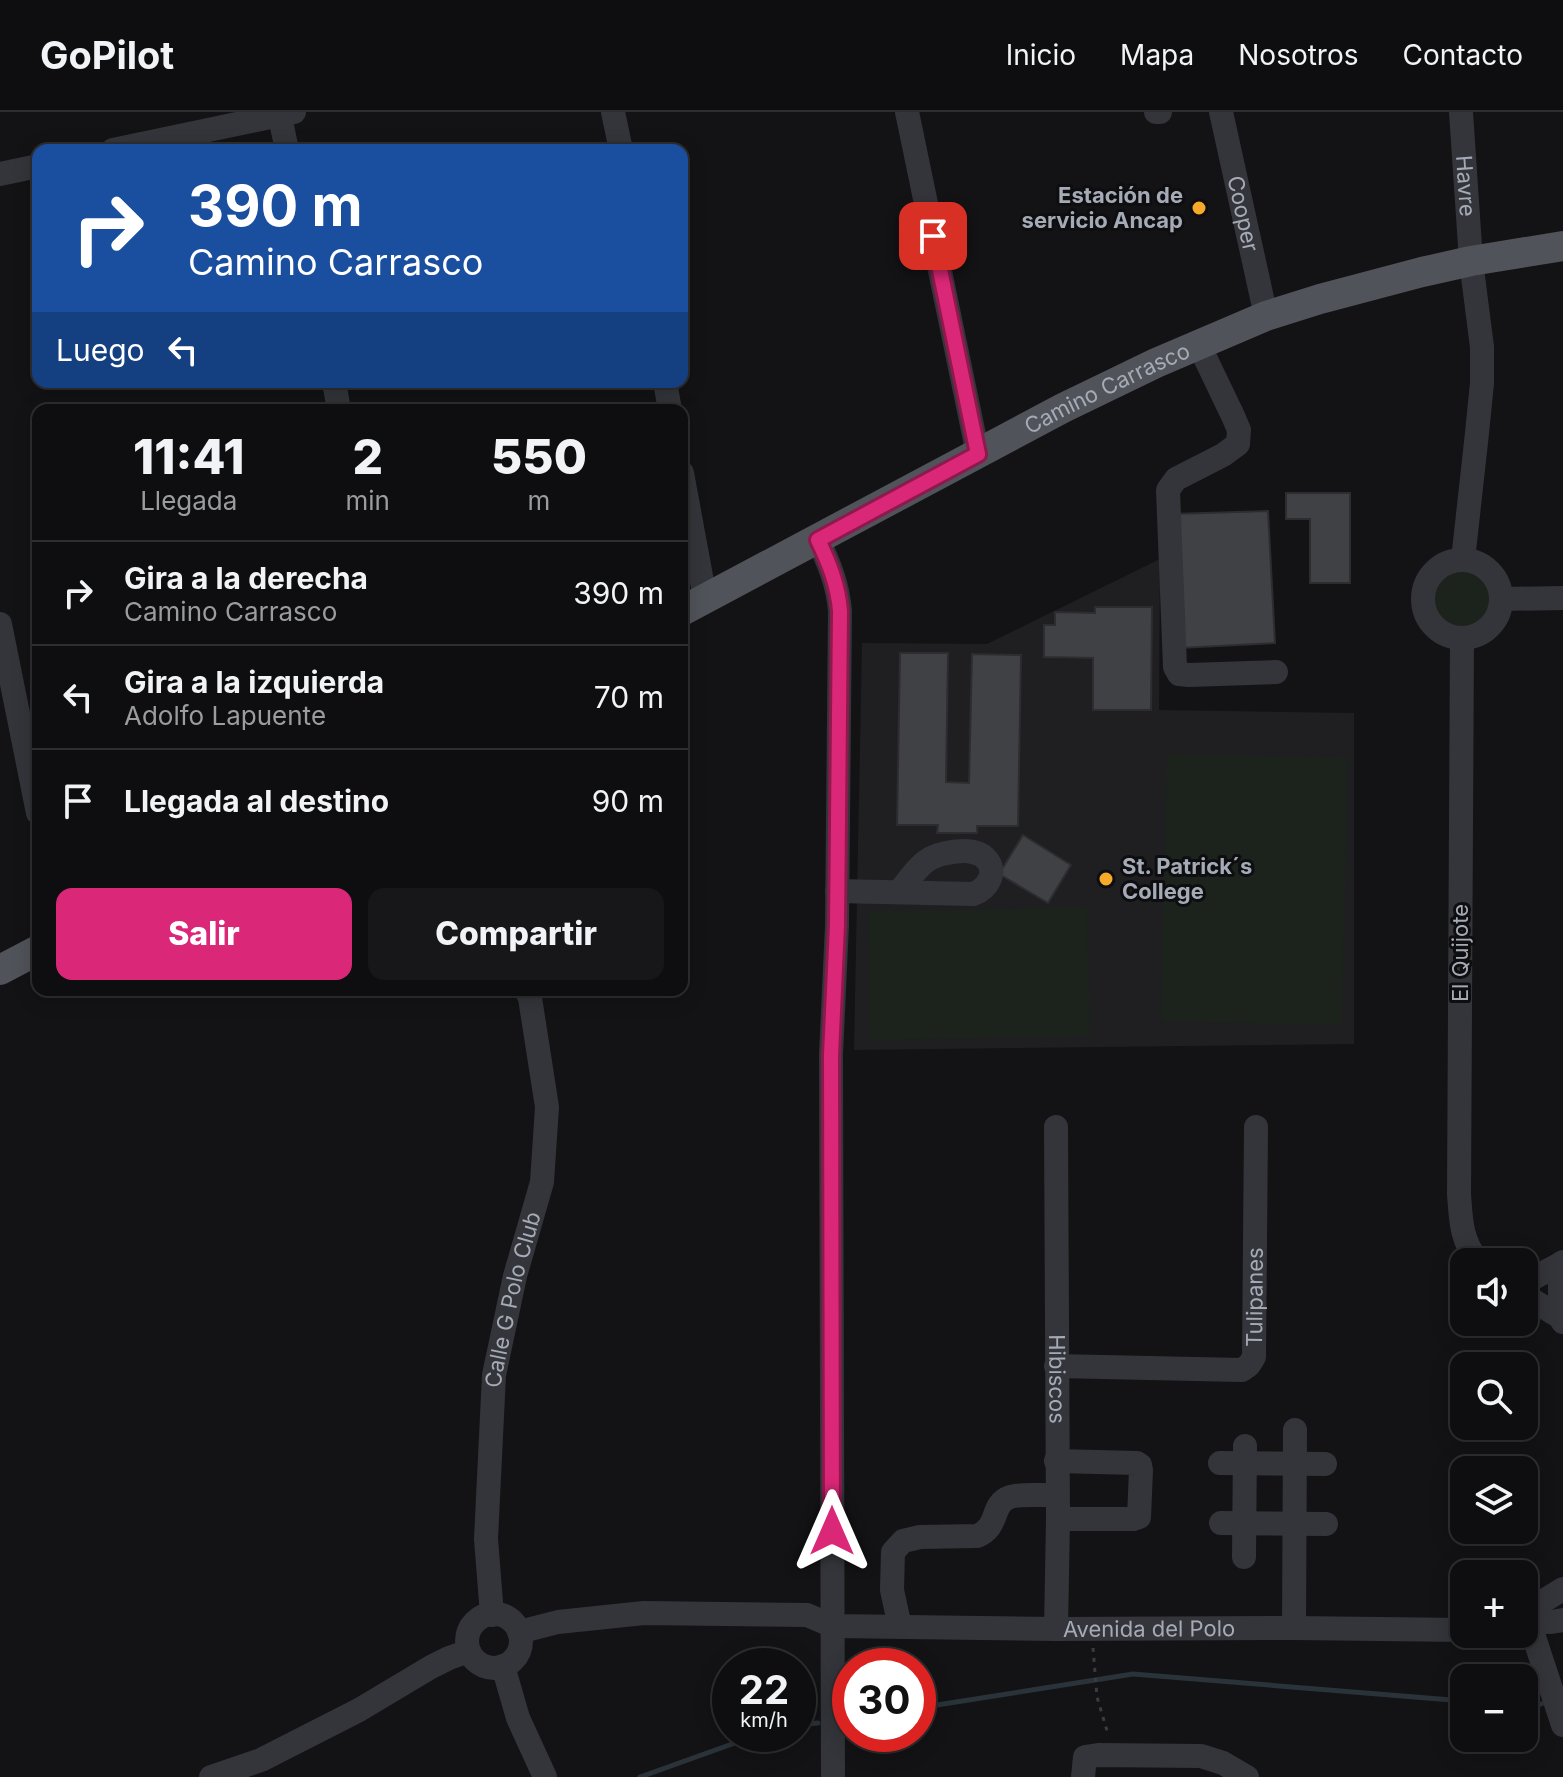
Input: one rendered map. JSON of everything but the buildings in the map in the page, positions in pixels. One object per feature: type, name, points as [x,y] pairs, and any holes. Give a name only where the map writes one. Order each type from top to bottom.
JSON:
[{"type":"main road","name":"Camino Carrasco","points":[[694,604],[1063,408],[1266,316],[1368,285],[1471,261],[1563,246]]},
{"type":"main road","points":[[0,970],[32,953]]},
{"type":"street","points":[[613,112],[620,144]]},
{"type":"street","points":[[907,112],[978,454]]},
{"type":"street","name":"Cooper","points":[[1221,112],[1266,316]]},
{"type":"street","name":"Havre","points":[[1461,112],[1471,261]]},
{"type":"street","points":[[141,144],[284,113],[287,144]]},
{"type":"street","points":[[0,174],[32,167]]},
{"type":"street","points":[[1463,560],[1482,383],[1482,347],[1471,261]]},
{"type":"street","points":[[1199,345],[1239,430],[1238,444],[1176,479],[1168,490],[1175,667],[1179,674],[1189,675],[1276,672]]},
{"type":"street","points":[[688,538],[694,604]]},
{"type":"street","points":[[818,540],[839,594],[840,611],[837,891],[831,1055],[833,1777]]},
{"type":"street","points":[[1463,560],[1476,563],[1495,578],[1501,599],[1494,622],[1484,632],[1462,639],[1442,633],[1432,624],[1425,613],[1422,599],[1431,575],[1442,566],[1463,560]]},
{"type":"street","points":[[1501,599],[1563,598]]},
{"type":"street","points":[[0,624],[32,783]]},
{"type":"street","name":"El Quijote","points":[[1462,639],[1459,1194],[1461,1228],[1469,1248]]},
{"type":"street","points":[[837,891],[899,892]]},
{"type":"street","name":"Calle G Polo Club","points":[[492,1615],[486,1539],[494,1375],[515,1276],[542,1182],[547,1107],[529,996]]},
{"type":"street","name":"Hibiscos","points":[[1056,1127],[1056,1629]]},
{"type":"street","name":"Tulipanes","points":[[1056,1366],[1242,1370],[1249,1365],[1254,1357],[1256,1127]]},
{"type":"street","points":[[1538,1276],[1562,1263],[1562,1320]]},
{"type":"street","points":[[1538,1304],[1562,1320]]},
{"type":"street","points":[[1294,1628],[1295,1430]]},
{"type":"street","points":[[1244,1557],[1233,1523],[1245,1455]]},
{"type":"street","points":[[1220,1463],[1245,1455],[1295,1464],[1325,1464]]},
{"type":"street","points":[[900,1627],[892,1590],[893,1552],[903,1541],[920,1537],[977,1536],[993,1523],[999,1505],[1006,1498],[1015,1496],[1057,1507],[1133,1519],[1139,1517],[1140,1465],[1056,1461]]},
{"type":"street","points":[[1233,1523],[1326,1524]]},
{"type":"street","points":[[1538,1604],[1563,1589]]},
{"type":"street","name":"Avenida del Polo","points":[[519,1632],[558,1622],[644,1613],[807,1615],[833,1626],[1450,1630]]},
{"type":"street","points":[[484,1616],[508,1619],[519,1632],[520,1648],[516,1656],[503,1666],[495,1668],[479,1664],[469,1651],[467,1635],[484,1616]]},
{"type":"street","points":[[1538,1622],[1563,1620]]},
{"type":"street","points":[[1538,1648],[1558,1709]]},
{"type":"street","points":[[211,1777],[261,1760],[359,1710],[431,1667],[469,1651]]},
{"type":"street","points":[[503,1666],[518,1718],[545,1777]]},
{"type":"street","points":[[1084,1767],[1115,1755],[1201,1756],[1223,1763],[1247,1777]]},
{"type":"path","points":[[1095,1670],[1097,1697],[1115,1755]]},
{"type":"shaded area","name":"St. Patrick´s College","points":[[1160,559],[1159,710],[1354,713],[1354,1044],[854,1050],[862,643],[987,644]]},
{"type":"shaded area","points":[[1461,571],[1473,573],[1482,580],[1489,589],[1489,613],[1482,622],[1473,629],[1461,631],[1449,629],[1440,622],[1433,613],[1431,601],[1433,589],[1440,580],[1449,573]]},
{"type":"shaded area","points":[[1167,754],[1348,758],[1342,1025],[1161,1021]]},
{"type":"shaded area","points":[[1087,907],[1090,1036],[870,1040],[868,912]]},
{"type":"waterway","points":[[936,1705],[1133,1674],[1450,1700]]},
{"type":"waterway","points":[[1538,1705],[1547,1702]]},
{"type":"waterway","points":[[640,1777],[712,1751]]},
{"type":"place","name":"Estación de servicio Ancap","points":[[1199,208]]},
{"type":"place","name":"St. Patrick´s College","points":[[1106,879]]},
{"type":"route","points":[[832,1531],[831,1055],[837,925],[840,611],[839,594],[818,540],[978,454],[933,236]]}]
